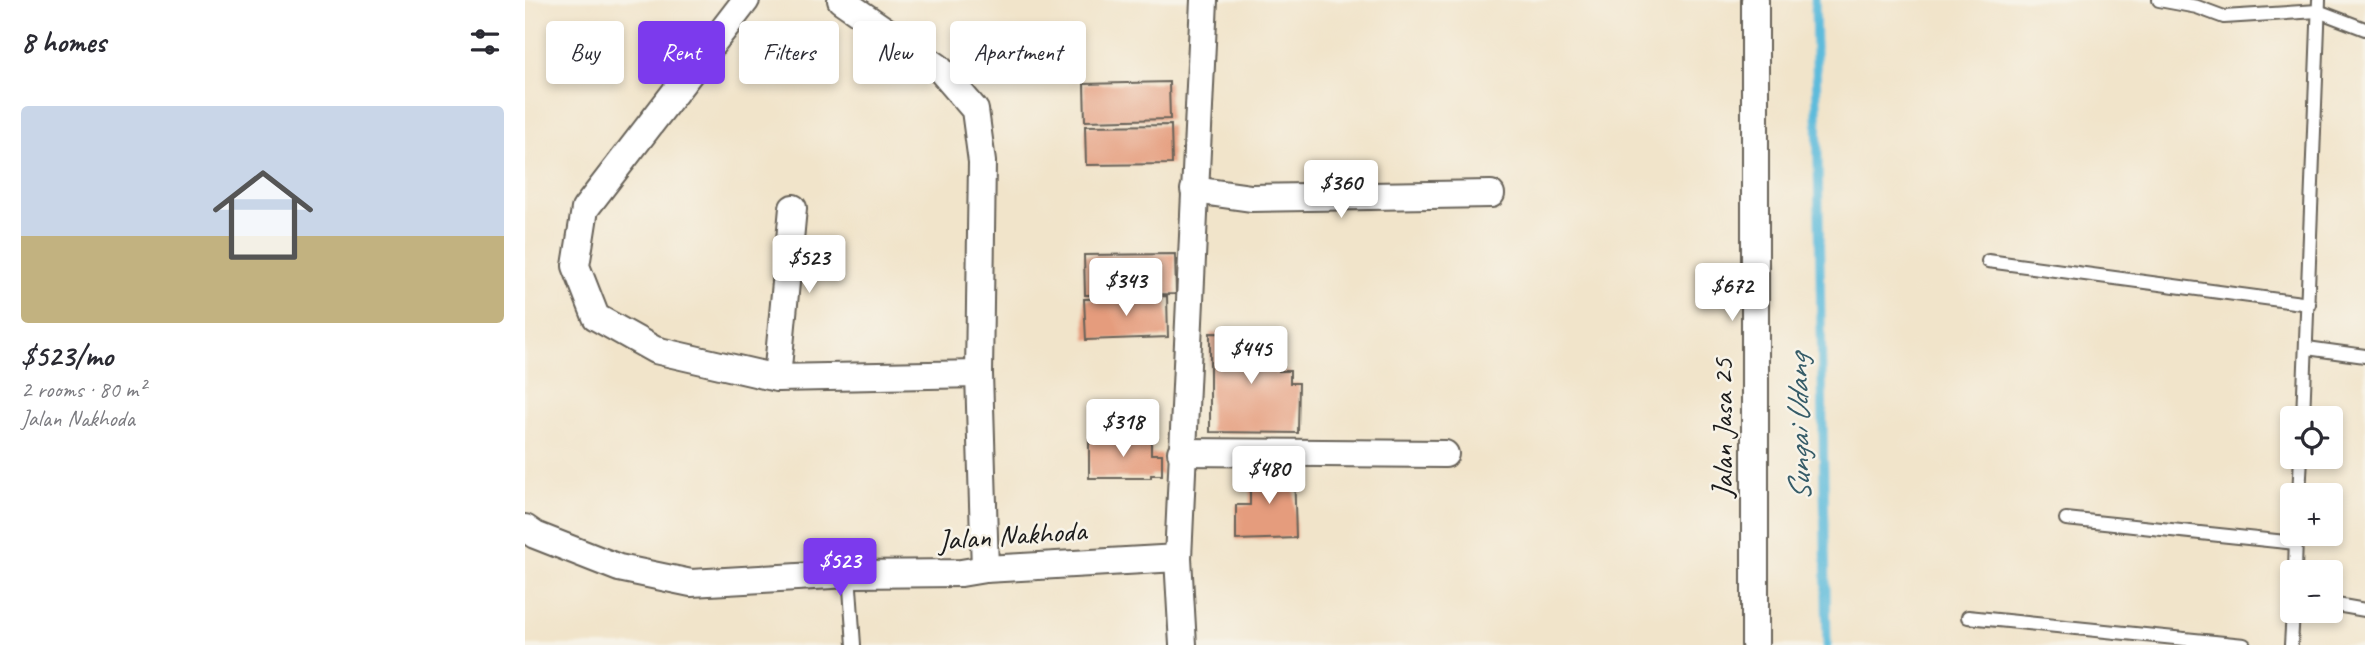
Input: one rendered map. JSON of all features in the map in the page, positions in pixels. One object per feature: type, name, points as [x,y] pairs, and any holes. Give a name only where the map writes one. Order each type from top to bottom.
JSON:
[{"type":"street","points":[[745,0],[585,209],[576,266],[596,317],[655,350],[777,378],[979,374]]},
{"type":"street","points":[[841,0],[938,67],[975,110],[982,162],[979,374],[985,569]]},
{"type":"street","points":[[1183,645],[1178,558],[1181,453],[1204,0]]},
{"type":"street","name":"Jalan Jasa 25","points":[[1755,0],[1755,645]]},
{"type":"street","points":[[1194,190],[1251,198],[1491,194]]},
{"type":"street","points":[[777,378],[793,208]]},
{"type":"street","points":[[1181,453],[1444,454]]},
{"type":"street","name":"Jalan Nakhoda","points":[[528,539],[619,568],[691,583],[849,574],[961,573],[985,569],[1178,558]]},
{"type":"lane","points":[[2159,0],[2197,7],[2224,18],[2318,5],[2365,29]]},
{"type":"lane","points":[[2304,406],[2318,5]]},
{"type":"lane","points":[[1988,261],[2309,304]]},
{"type":"lane","points":[[2307,348],[2365,356]]},
{"type":"lane","points":[[2066,519],[2280,538]]},
{"type":"lane","points":[[849,574],[854,645]]},
{"type":"lane","points":[[2343,606],[2365,610]]},
{"type":"lane","points":[[1968,617],[2243,645]]},
{"type":"lane","points":[[2291,645],[2292,623]]},
{"type":"building","points":[[1169,82],[1170,119],[1085,121],[1086,84]]},
{"type":"building","points":[[1171,125],[1172,164],[1086,165],[1085,126]]},
{"type":"building","points":[[1175,254],[1176,294],[1085,295],[1084,255]]},
{"type":"building","points":[[1167,296],[1168,337],[1086,340],[1084,299]]},
{"type":"building","points":[[1210,333],[1279,334],[1279,371],[1290,371],[1290,383],[1299,383],[1298,433],[1210,432]]},
{"type":"building","points":[[1089,439],[1151,439],[1151,454],[1162,454],[1162,475],[1151,475],[1151,478],[1089,478]]},
{"type":"building","points":[[1294,468],[1296,538],[1236,540],[1236,505],[1250,505],[1250,469]]},
{"type":"waterway","name":"Sungai Udang","points":[[1815,0],[1827,645]]}]
